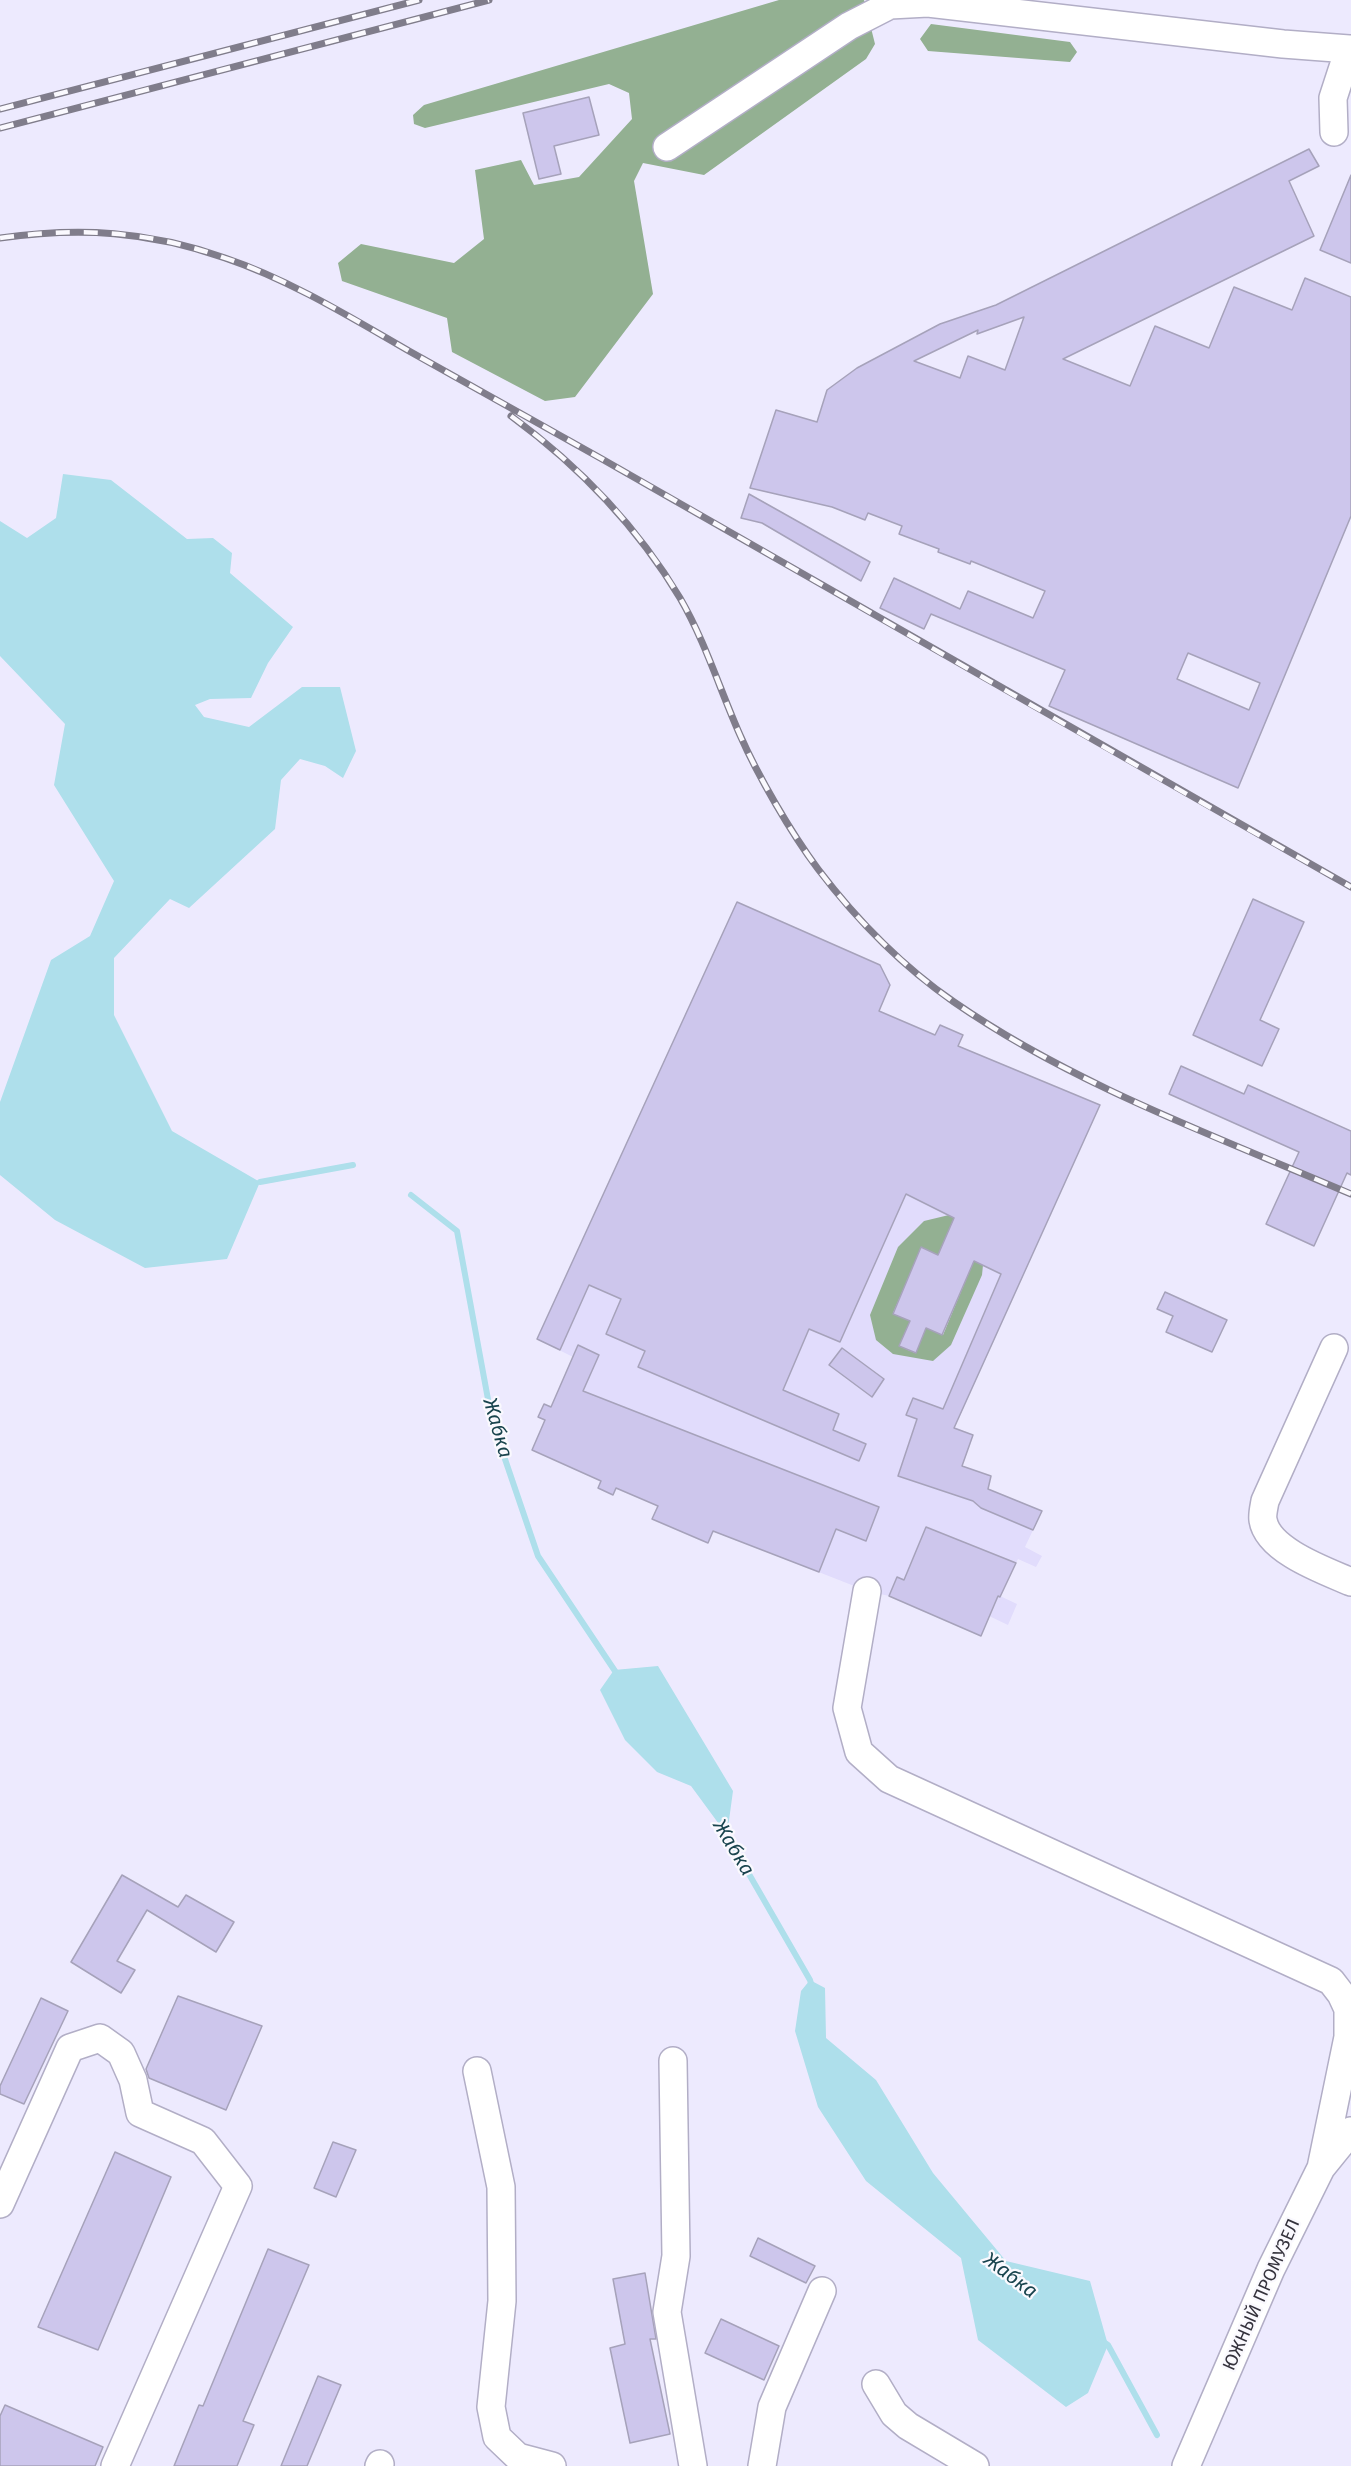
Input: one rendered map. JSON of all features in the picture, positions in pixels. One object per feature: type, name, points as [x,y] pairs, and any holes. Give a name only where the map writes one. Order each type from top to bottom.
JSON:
[{"type":"street","points":[[668,147],[849,26],[890,5],[928,3],[1283,44],[1350,49],[1334,98],[1334,132]]},
{"type":"street","points":[[1334,1348],[1265,1501],[1263,1521],[1272,1538],[1293,1555],[1351,1582]]},
{"type":"street","points":[[867,1591],[847,1708],[860,1752],[889,1779],[1331,1981],[1341,1994],[1349,2011],[1348,2037],[1321,2168]]},
{"type":"street","points":[[0,2204],[70,2048],[100,2038],[120,2054],[133,2080],[140,2113],[203,2141],[238,2186],[115,2466]]},
{"type":"street","points":[[673,2061],[675,2256],[667,2312],[693,2466]]},
{"type":"street","points":[[477,2071],[501,2187],[501,2301],[491,2407],[497,2437],[518,2457],[552,2466]]},
{"type":"street","name":"ЮЖНЫЙ ПРОМУЗЕЛ","points":[[1186,2466],[1271,2269],[1321,2168],[1351,2132]]},
{"type":"street","points":[[762,2466],[771,2407],[822,2291]]},
{"type":"street","points":[[876,2384],[894,2414],[908,2426],[974,2466]]},
{"type":"shaded area","points":[[737,902],[880,965],[879,1011],[935,1035],[940,1025],[963,1035],[958,1046],[1100,1105],[955,1427],[973,1435],[962,1466],[991,1476],[988,1490],[1042,1511],[1025,1547],[1042,1556],[1036,1567],[1018,1559],[1000,1596],[1017,1604],[1008,1625],[989,1616],[981,1636],[889,1596],[867,1591],[714,1531],[708,1543],[652,1519],[657,1506],[617,1488],[613,1495],[598,1488],[600,1481],[532,1450],[545,1420],[538,1417],[544,1404],[551,1407],[573,1357],[537,1339]]},
{"type":"green space","points":[[779,0],[864,0],[875,44],[866,59],[704,175],[643,163],[634,181],[653,294],[575,397],[545,401],[452,352],[447,318],[342,281],[338,263],[361,244],[454,263],[484,239],[475,170],[521,160],[534,185],[579,177],[632,119],[629,93],[609,84],[425,128],[414,124],[413,115],[424,105]]},
{"type":"green space","points":[[931,24],[1070,42],[1077,52],[1070,62],[928,51],[920,39]]},
{"type":"green space","points":[[949,1215],[978,1229],[966,1257],[983,1265],[982,1275],[951,1345],[933,1361],[893,1354],[876,1340],[870,1315],[898,1247],[924,1221]],"holes":[[[921,1248],[970,1270],[943,1335],[926,1328],[915,1353],[899,1346],[910,1321],[893,1313]]]},
{"type":"water","points":[[63,474],[111,480],[187,539],[213,538],[232,553],[230,573],[293,627],[268,663],[251,698],[210,699],[195,705],[204,717],[249,727],[302,687],[340,687],[356,751],[343,778],[325,766],[300,759],[281,780],[275,829],[189,908],[170,899],[114,958],[114,1015],[172,1131],[260,1182],[227,1259],[145,1268],[55,1220],[0,1175],[0,1102],[51,960],[90,936],[114,881],[54,785],[65,724],[0,656],[0,521],[27,538],[56,518]]},
{"type":"water","points":[[658,1666],[733,1791],[727,1835],[691,1786],[657,1772],[625,1740],[600,1690],[614,1670]]},
{"type":"water","points":[[810,1980],[825,1988],[826,2038],[876,2080],[933,2173],[1006,2261],[1090,2281],[1108,2345],[1088,2393],[1066,2407],[978,2340],[961,2258],[866,2181],[818,2107],[795,2031],[801,1991]]},
{"type":"building","points":[[589,97],[599,135],[554,146],[561,174],[539,179],[523,113]]},
{"type":"building","points":[[1309,149],[1319,166],[1289,181],[1314,236],[1063,359],[1130,386],[1155,326],[1209,348],[1234,287],[1292,310],[1305,278],[1351,297],[1351,516],[1238,788],[1049,706],[1065,670],[931,614],[924,629],[880,608],[894,578],[960,609],[968,591],[1033,618],[1045,591],[971,561],[970,564],[938,552],[939,549],[899,534],[902,526],[868,513],[865,520],[832,507],[750,488],[776,410],[817,422],[827,390],[857,368],[940,324],[996,305]],"holes":[[[1024,317],[1005,370],[968,356],[960,378],[914,361],[978,330],[977,334]],[[1188,653],[1260,683],[1249,710],[1177,679]]]},
{"type":"building","points":[[1351,175],[1351,263],[1320,250]]},
{"type":"building","points":[[749,494],[870,562],[861,581],[762,523],[741,518]]},
{"type":"building","points":[[1253,899],[1304,922],[1260,1020],[1279,1029],[1262,1066],[1193,1035]]},
{"type":"building","points":[[737,902],[880,965],[890,985],[879,1011],[935,1035],[940,1025],[963,1035],[958,1046],[1100,1105],[954,1428],[973,1435],[962,1466],[991,1476],[988,1489],[1042,1511],[1033,1530],[981,1508],[973,1501],[898,1476],[917,1419],[906,1415],[913,1398],[943,1409],[1001,1274],[974,1261],[942,1335],[926,1328],[916,1353],[899,1346],[910,1321],[893,1314],[921,1247],[938,1255],[954,1218],[906,1194],[840,1342],[809,1329],[783,1390],[839,1414],[833,1430],[866,1444],[859,1461],[638,1367],[645,1351],[606,1334],[621,1299],[589,1285],[560,1350],[537,1339]]},
{"type":"building","points":[[1181,1066],[1244,1094],[1248,1085],[1351,1131],[1351,1175],[1347,1173],[1314,1246],[1266,1224],[1299,1152],[1169,1094]]},
{"type":"building","points":[[1165,1292],[1227,1320],[1212,1352],[1166,1332],[1173,1316],[1157,1309]]},
{"type":"building","points":[[578,1345],[599,1355],[583,1391],[879,1507],[866,1541],[836,1529],[819,1572],[713,1531],[708,1543],[652,1519],[658,1506],[616,1488],[613,1495],[598,1488],[601,1481],[532,1450],[545,1420],[538,1417],[544,1404],[551,1407]]},
{"type":"building","points":[[842,1348],[884,1379],[872,1397],[829,1365]]},
{"type":"building","points":[[926,1527],[1016,1563],[1000,1597],[998,1596],[981,1636],[889,1596],[897,1577],[904,1580]]},
{"type":"building","points":[[122,1875],[178,1907],[186,1895],[234,1922],[216,1952],[147,1910],[117,1961],[135,1970],[121,1993],[71,1962]]},
{"type":"building","points":[[178,1996],[262,2026],[226,2110],[149,2078],[146,2069]]},
{"type":"building","points":[[41,1998],[68,2011],[24,2104],[0,2094],[0,2086]]},
{"type":"building","points":[[333,2142],[356,2150],[336,2197],[314,2188]]},
{"type":"building","points":[[115,2152],[171,2177],[98,2350],[38,2327]]},
{"type":"building","points":[[758,2238],[815,2266],[806,2283],[750,2256]]},
{"type":"building","points":[[268,2249],[309,2265],[243,2421],[254,2425],[237,2466],[174,2466],[199,2405],[203,2406]]},
{"type":"building","points":[[645,2273],[656,2339],[650,2339],[670,2434],[630,2443],[610,2348],[625,2344],[613,2279]]},
{"type":"building","points":[[721,2319],[779,2346],[764,2380],[705,2353]]},
{"type":"building","points":[[318,2376],[341,2385],[307,2466],[281,2466]]},
{"type":"building","points":[[5,2405],[103,2447],[95,2466],[0,2466],[0,2416]]},
{"type":"waterway","points":[[260,1182],[353,1165]]},
{"type":"waterway","name":"Жабка","points":[[411,1195],[457,1231],[492,1421],[538,1556],[619,1677]]},
{"type":"waterway","name":"Жабка","points":[[723,1829],[812,1987]]},
{"type":"waterway","name":"Жабка","points":[[1102,2341],[1108,2345],[1157,2435]]},
{"type":"railway","points":[[0,109],[419,0]]},
{"type":"railway","points":[[0,128],[489,0]]},
{"type":"railway","points":[[0,238],[86,232],[142,237],[197,249],[225,258],[296,288],[602,459],[1351,887]]},
{"type":"railway","points":[[511,416],[560,455],[583,477],[626,522],[645,546],[689,614],[747,751],[786,822],[833,888],[864,924],[898,957],[954,1002],[1000,1032],[1048,1059],[1148,1108],[1351,1194]]}]
